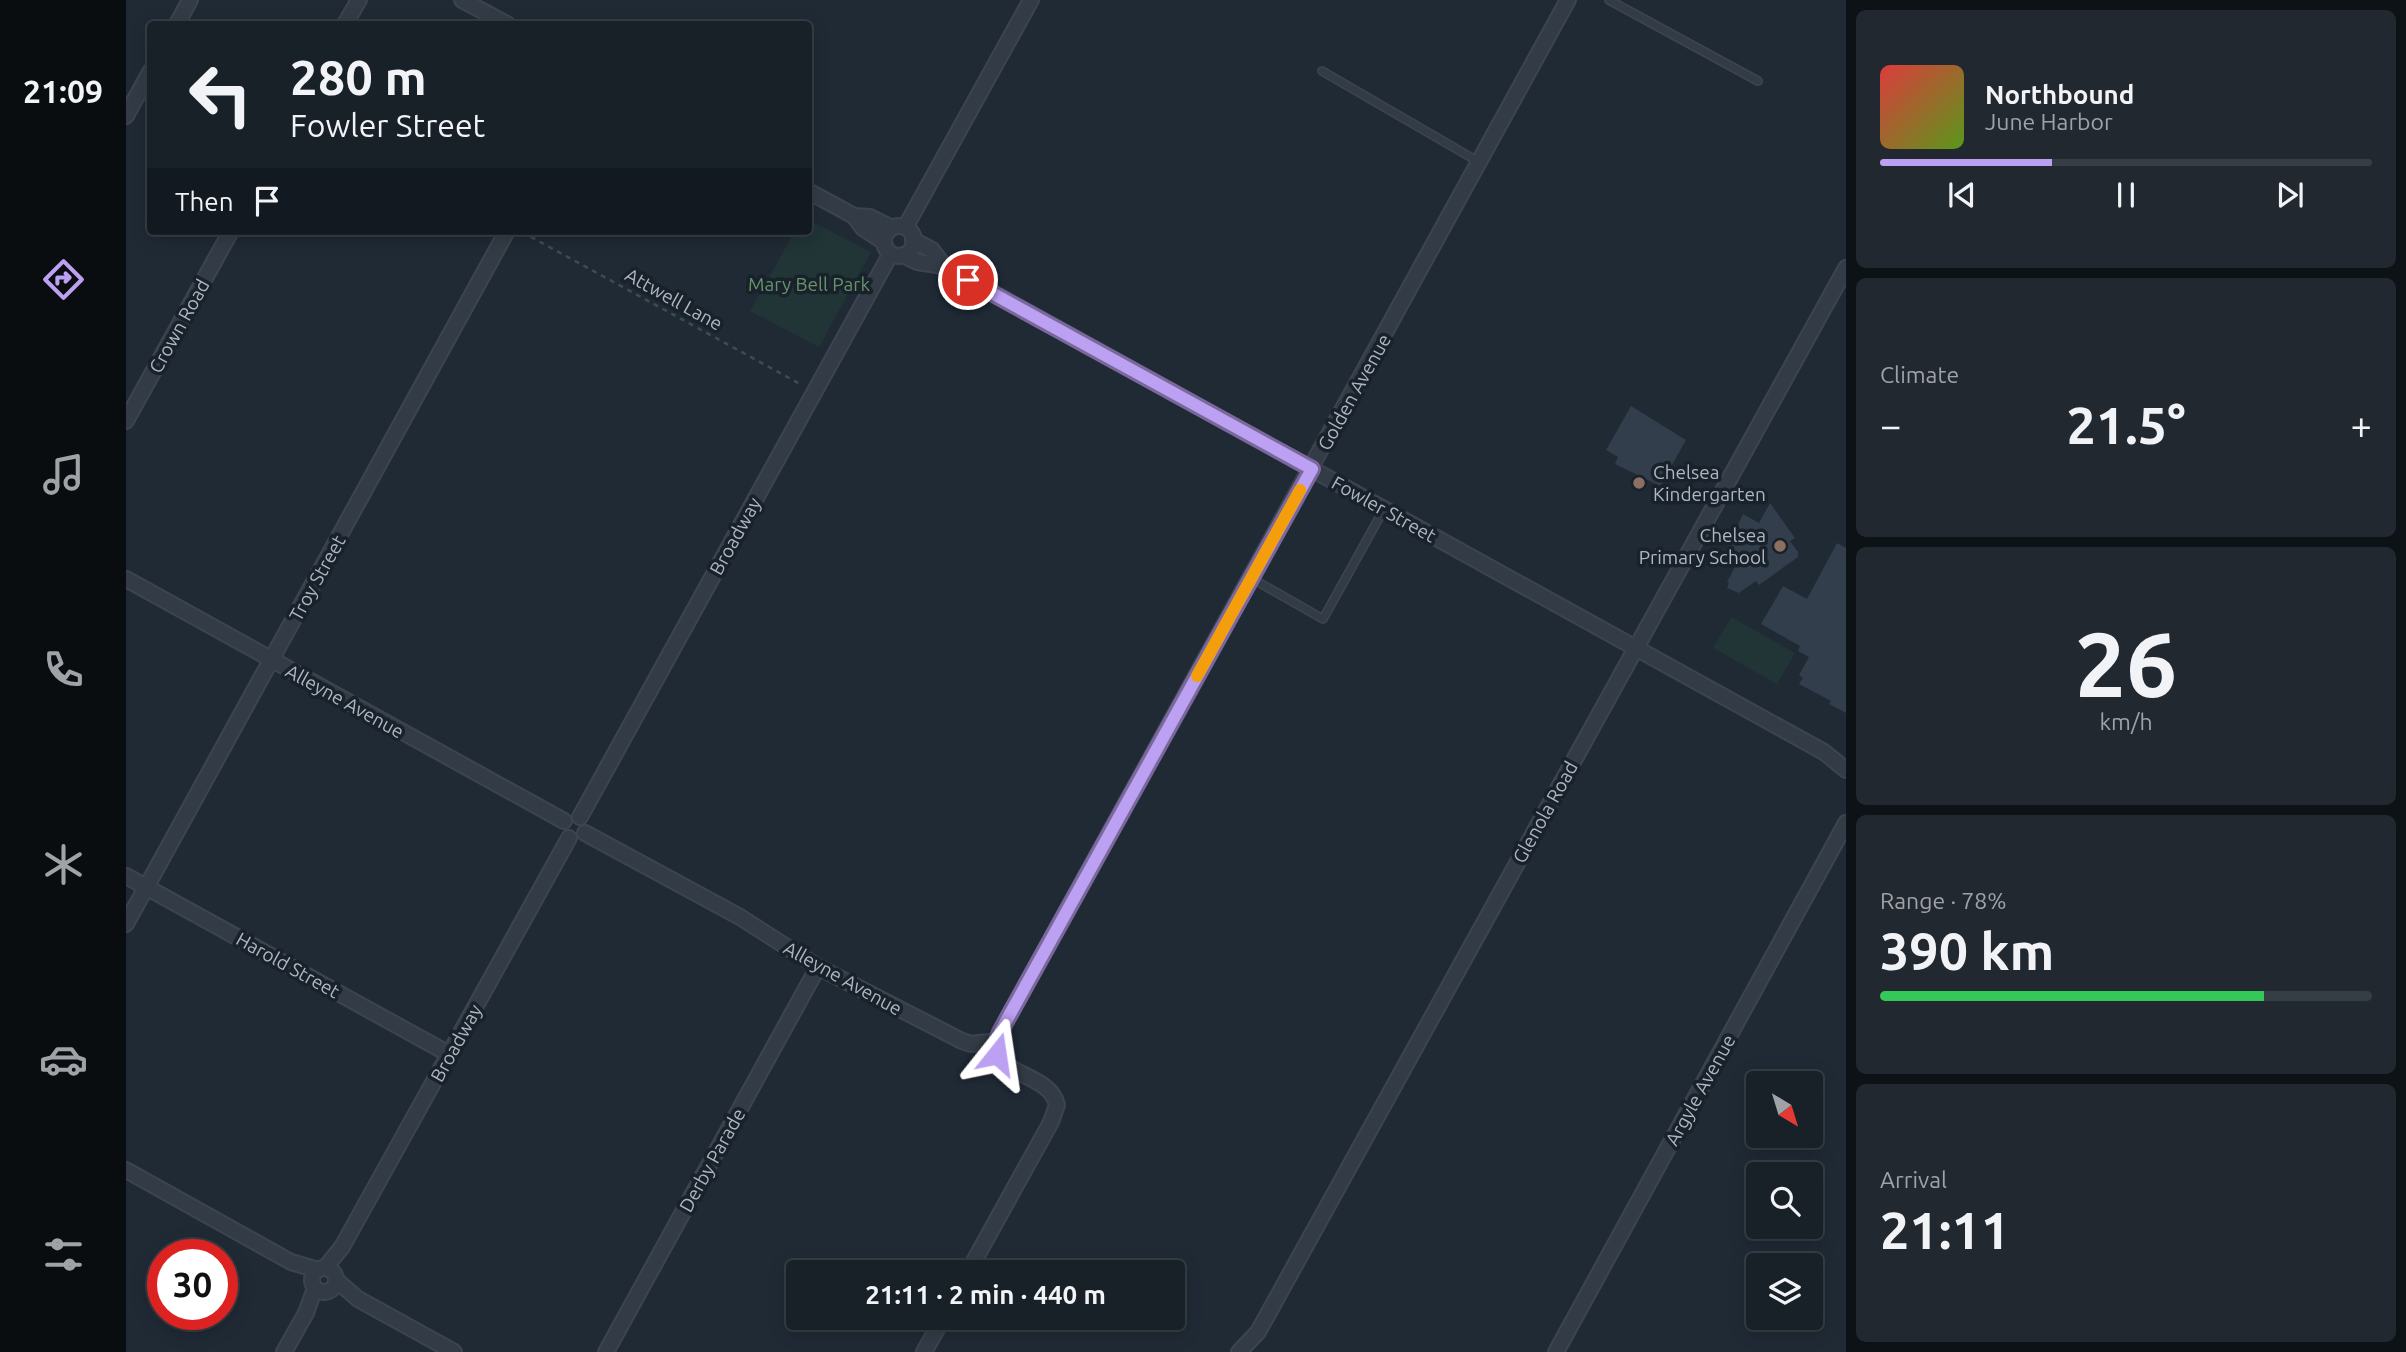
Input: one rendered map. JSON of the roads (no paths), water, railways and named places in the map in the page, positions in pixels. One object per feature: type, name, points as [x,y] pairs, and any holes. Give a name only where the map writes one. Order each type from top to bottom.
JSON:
[{"type":"street","points":[[179,21],[190,0]]},
{"type":"street","points":[[347,21],[359,0]]},
{"type":"street","points":[[462,0],[487,6],[504,21]]},
{"type":"street","points":[[892,251],[899,227],[1031,0]]},
{"type":"street","name":"Golden Avenue","points":[[997,1041],[1568,0]]},
{"type":"street","points":[[126,117],[147,78]]},
{"type":"street","name":"Fowler Street","points":[[812,193],[854,216],[863,228],[892,251],[917,262],[944,266],[1824,752],[1846,770]]},
{"type":"street","name":"Fowler Street","points":[[854,216],[870,217],[899,227]]},
{"type":"street","points":[[892,251],[913,240],[899,227]]},
{"type":"street","name":"Crown Road","points":[[126,421],[229,235]]},
{"type":"street","name":"Troy Street","points":[[126,924],[505,235]]},
{"type":"street","name":"Fowler Street","points":[[913,240],[932,250],[944,266]]},
{"type":"street","name":"Broadway","points":[[580,817],[892,251]]},
{"type":"street","name":"Glenola Road","points":[[1239,1352],[1258,1332],[1846,268]]},
{"type":"street","name":"Alleyne Avenue","points":[[126,579],[564,821]]},
{"type":"street","name":"Fowler Street","points":[[1824,752],[1846,758]]},
{"type":"street","points":[[573,815],[580,817],[586,822],[585,833],[580,838],[569,838],[564,832],[564,821],[573,815]]},
{"type":"street","name":"Argyle Avenue","points":[[1556,1352],[1846,826]]},
{"type":"street","name":"Alleyne Avenue","points":[[585,833],[740,917],[818,967],[962,1041],[971,1044],[997,1041]]},
{"type":"street","name":"Broadway","points":[[284,1352],[569,838]]},
{"type":"street","name":"Harold Street","points":[[126,876],[449,1054]]},
{"type":"street","name":"Derby Parade","points":[[606,1352],[818,967]]},
{"type":"street","points":[[975,1260],[1051,1122],[1057,1105],[1051,1091],[1001,1059],[997,1054],[997,1041]]},
{"type":"street","points":[[126,1170],[447,1351]]},
{"type":"street","points":[[924,1352],[936,1330]]},
{"type":"lane","points":[[1609,0],[1758,81]]},
{"type":"lane","points":[[1322,71],[1479,162]]},
{"type":"lane","points":[[1251,578],[1323,619],[1384,509]]},
{"type":"place","name":"Chelsea Kindergarten","points":[[1639,483]]},
{"type":"place","name":"Chelsea Primary School","points":[[1780,546]]},
{"type":"park label","name":"Mary Bell Park","points":[[809,284]]}]
